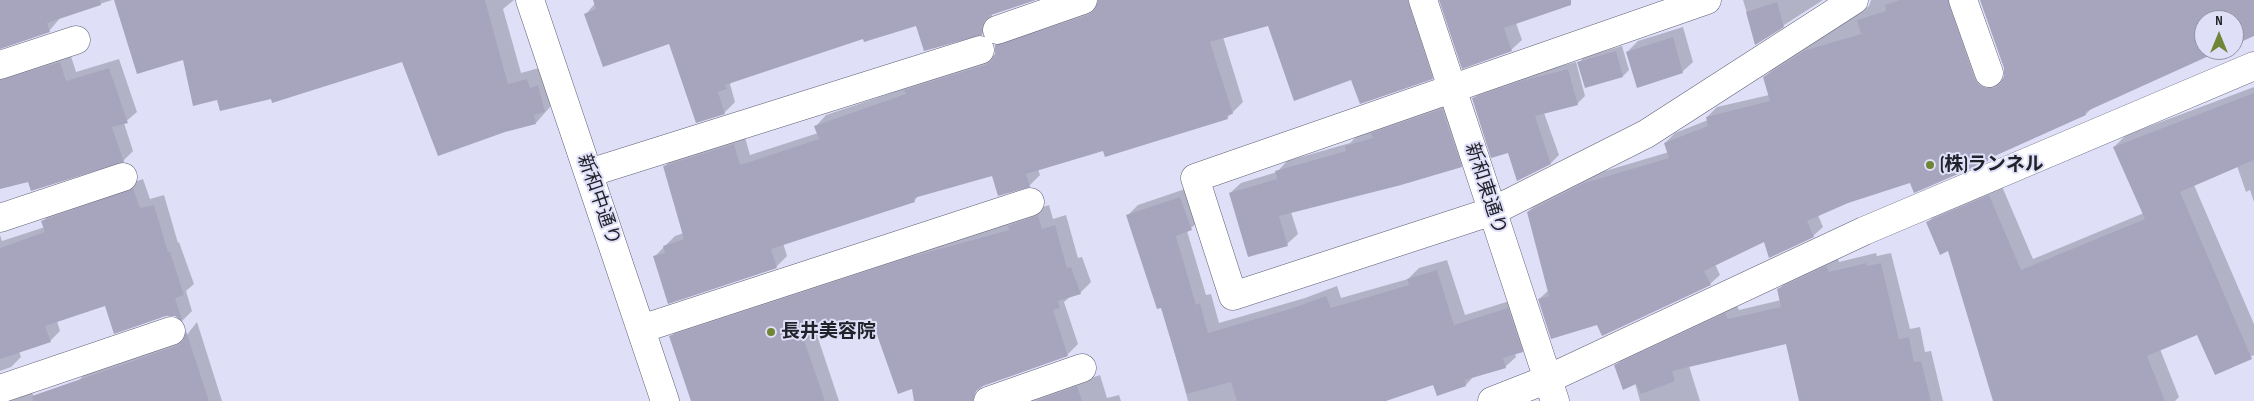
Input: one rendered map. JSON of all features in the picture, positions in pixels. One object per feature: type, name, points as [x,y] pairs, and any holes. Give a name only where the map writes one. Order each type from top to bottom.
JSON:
[{"type":"street","points":[[589,173],[989,40],[1083,0]]},
{"type":"street","name":"新和東通り","points":[[1423,0],[1551,390]]},
{"type":"street","points":[[1706,0],[1195,178],[1233,296],[1493,211],[1646,134],[1854,0]]},
{"type":"street","points":[[1963,0],[1989,73]]},
{"type":"street","name":"新和中通り","points":[[538,2],[589,173],[665,401]]},
{"type":"street","points":[[0,65],[76,40]]},
{"type":"street","points":[[1492,401],[1551,390],[1864,231],[2254,66]]},
{"type":"street","points":[[0,218],[123,177]]},
{"type":"street","points":[[641,329],[1030,202]]},
{"type":"street","points":[[0,388],[170,331]]},
{"type":"street","points":[[988,401],[1082,368]]},
{"type":"building","points":[[0,0],[100,0],[101,5],[47,23],[50,32],[0,49]]},
{"type":"building","points":[[114,0],[485,0],[508,84],[527,79],[530,88],[538,85],[545,112],[534,115],[536,124],[505,132],[438,156],[402,62],[272,103],[271,99],[220,111],[217,100],[193,106],[183,60],[137,74]]},
{"type":"building","points":[[593,0],[1036,0],[991,15],[985,20],[982,27],[982,35],[924,51],[916,26],[864,42],[863,39],[725,85],[727,89],[718,92],[725,114],[696,123],[669,44],[603,67],[584,14],[596,9]]},
{"type":"building","points":[[1098,0],[1408,0],[1433,79],[1360,104],[1351,80],[1294,101],[1268,26],[1210,42],[1233,114],[1227,115],[1228,119],[1105,157],[1103,151],[1026,174],[1030,187],[998,196],[992,176],[914,198],[915,202],[771,249],[777,268],[668,304],[653,256],[665,253],[663,246],[684,239],[663,166],[734,144],[740,165],[819,139],[814,126],[906,94],[904,90],[985,65],[991,61],[995,54],[995,45],[1088,15],[1095,10]]},
{"type":"building","points":[[1439,0],[1571,0],[1571,5],[1504,28],[1512,51],[1462,69]]},
{"type":"building","points":[[1900,0],[1948,0],[1974,78],[1979,85],[1987,88],[1995,88],[2001,83],[2004,76],[2004,68],[1980,0],[2254,0],[2254,36],[2244,40],[2244,10],[2194,10],[2194,60],[2200,60],[2085,112],[2086,115],[1988,159],[1988,161],[1914,193],[1910,183],[1848,203],[1807,221],[1814,237],[1769,258],[1764,242],[1704,271],[1711,285],[1602,336],[1597,325],[1551,339],[1538,299],[1549,296],[1527,212],[1584,183],[1669,158],[1664,143],[1708,126],[1706,117],[1770,101],[1763,77],[1806,50],[1861,34],[1857,20],[1886,11],[1885,5]]},
{"type":"building","points":[[1777,2],[1784,27],[1755,45],[1746,12]]},
{"type":"building","points":[[1673,37],[1683,73],[1637,88],[1626,52]]},
{"type":"building","points":[[1616,51],[1623,77],[1585,88],[1577,62]]},
{"type":"building","points":[[60,62],[66,81],[109,68],[128,123],[112,127],[124,162],[31,191],[28,182],[0,189],[0,80]]},
{"type":"building","points":[[1568,69],[1578,105],[1535,116],[1551,164],[1517,181],[1508,153],[1491,158],[1472,98],[1521,81]]},
{"type":"building","points":[[2254,93],[2254,160],[2180,192],[2252,359],[2215,375],[2197,335],[2147,356],[2165,401],[1993,401],[1948,251],[1940,255],[1926,222],[1989,195],[2021,270],[2145,219],[2113,147]]},
{"type":"building","points":[[1442,109],[1462,167],[1401,185],[1279,216],[1288,246],[1248,257],[1229,193],[1277,179],[1275,171],[1346,151],[1345,146],[1373,138],[1371,133]]},
{"type":"building","points":[[133,188],[140,208],[154,205],[168,252],[170,252],[184,295],[175,298],[183,322],[175,316],[166,316],[114,334],[105,306],[45,326],[51,342],[0,359],[0,248],[45,232],[41,221]]},
{"type":"building","points":[[1180,197],[1192,230],[1176,236],[1196,305],[1200,303],[1208,333],[1293,308],[1326,296],[1331,308],[1409,285],[1407,279],[1437,270],[1454,325],[1508,308],[1523,352],[1503,358],[1506,368],[1465,380],[1466,386],[1437,396],[1433,385],[1386,401],[1237,401],[1231,382],[1187,394],[1161,308],[1157,309],[1126,215]]},
{"type":"building","points":[[1038,215],[1042,229],[1055,225],[1067,268],[1071,267],[1081,294],[1058,301],[1060,308],[1053,310],[1068,356],[983,386],[976,391],[973,401],[914,401],[912,389],[898,394],[871,318],[804,340],[825,401],[691,401],[669,336],[907,258],[1009,230],[1008,226]]},
{"type":"building","points":[[1866,263],[1867,266],[1881,263],[1899,339],[1909,337],[1914,362],[1921,361],[1931,401],[1799,401],[1786,344],[1672,371],[1675,381],[1641,394],[1636,384],[1623,390],[1614,365],[1725,313],[1728,319],[1781,307],[1777,289],[1826,266],[1829,272]]},
{"type":"building","points":[[186,331],[209,401],[33,401],[32,396],[176,346],[183,341]]},
{"type":"building","points":[[1077,386],[1082,401],[1035,401]]},
{"type":"place","name":"(株)ランネル","points":[[1930,165]]},
{"type":"place","name":"長井美容院","points":[[771,332]]}]
